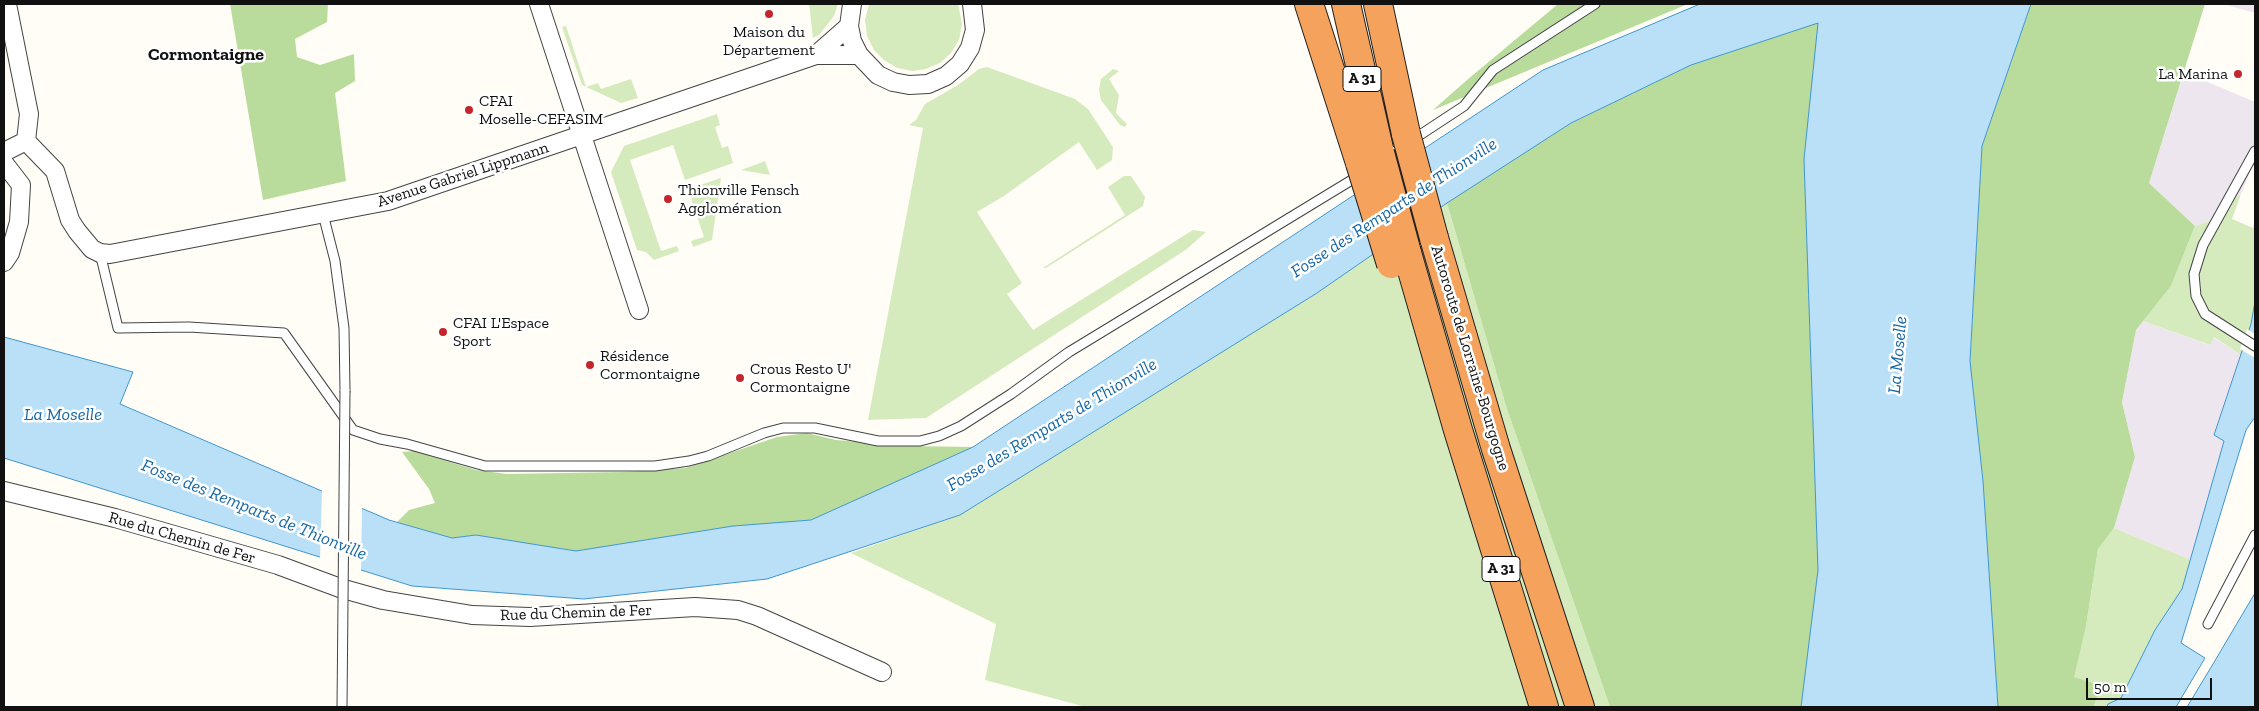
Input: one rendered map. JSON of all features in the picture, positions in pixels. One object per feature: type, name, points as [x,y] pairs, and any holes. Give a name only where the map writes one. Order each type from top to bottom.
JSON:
[{"type":"highway","points":[[1309,4],[1370,158]]},
{"type":"highway","name":"A 31","points":[[1346,4],[1370,158]]},
{"type":"highway","name":"Autoroute de Lorraine-Bourgogne","points":[[1378,4],[1406,134],[1434,238],[1496,449],[1580,707]]},
{"type":"highway","name":"Autoroute de Lorraine-Bourgogne","points":[[1370,158],[1399,258],[1432,384],[1458,430],[1544,707]]},
{"type":"street","points":[[4,262],[10,253],[19,222],[21,185],[5,160],[26,141],[29,114],[7,4]]},
{"type":"street","points":[[539,4],[639,310]]},
{"type":"street","points":[[852,4],[849,26],[852,41],[859,55],[878,75],[892,82],[909,85],[928,84],[946,76],[960,64],[970,48],[975,30],[972,4]]},
{"type":"street","name":"Avenue Gabriel Lippmann","points":[[816,55],[849,26]]},
{"type":"street","name":"Avenue Gabriel Lippmann","points":[[100,253],[110,254],[388,201],[816,55],[859,55]]},
{"type":"street","points":[[26,141],[55,171],[70,220],[83,240],[100,253]]},
{"type":"street","name":"Rue du Chemin de Fer","points":[[4,491],[115,518],[278,565],[340,588],[383,600],[472,615],[530,618],[695,607],[738,610],[757,616],[882,672]]},
{"type":"lane","points":[[100,253],[118,328],[189,327],[284,333],[352,430],[485,466],[655,466],[708,456],[764,433],[783,428],[815,428],[878,441],[920,441],[939,436],[961,426],[1011,394],[1070,352],[1320,200],[1410,142],[1464,106],[1493,70],[1595,4]]},
{"type":"lane","points":[[2255,151],[2203,245],[2194,274],[2196,296],[2205,314],[2255,346]]},
{"type":"lane","points":[[323,214],[335,261],[344,328],[342,707]]},
{"type":"lane","points":[[2208,624],[2255,535]]},
{"type":"shaded area","points":[[2223,4],[2255,4],[2255,13]]},
{"type":"shaded area","points":[[2184,72],[2255,102],[2255,160],[2241,194],[2235,198],[2226,215],[2195,226],[2149,183]]},
{"type":"shaded area","points":[[2143,321],[2209,345],[2213,337],[2241,355],[2214,434],[2224,441],[2191,560],[2114,528],[2135,457],[2122,402],[2136,330]]},
{"type":"green space","points":[[230,4],[328,4],[327,22],[295,39],[297,57],[320,65],[354,54],[355,81],[335,93],[346,181],[263,200]]},
{"type":"green space","points":[[809,4],[838,4],[834,16],[819,35],[813,38]]},
{"type":"green space","points":[[869,4],[958,4],[962,24],[959,40],[951,53],[940,63],[926,69],[912,71],[897,68],[884,60],[874,50],[867,36],[865,20]]},
{"type":"green space","points":[[1558,4],[1688,4],[1433,110],[1467,80]]},
{"type":"green space","points":[[2031,4],[2205,4],[2149,183],[2195,226],[2171,286],[2136,330],[2122,402],[2135,457],[2114,528],[2098,549],[2086,626],[2074,677],[2100,685],[2094,707],[1998,707],[1995,693],[1983,481],[1970,364],[1982,146]]},
{"type":"green space","points":[[1819,22],[1804,159],[1818,570],[1801,707],[1610,707],[1506,406],[1447,203],[1571,123],[1691,65]]},
{"type":"green space","points":[[566,26],[586,87],[582,85],[562,27]]},
{"type":"green space","points":[[987,67],[1075,99],[1088,109],[1113,147],[1112,160],[1097,170],[1079,142],[1004,196],[977,212],[1022,283],[1007,294],[1033,330],[1193,230],[1206,232],[1187,249],[926,418],[868,420],[923,128],[909,125],[916,120],[925,104],[958,85],[979,69]]},
{"type":"green space","points":[[1113,69],[1119,71],[1109,79],[1119,95],[1116,113],[1127,124],[1125,127],[1120,125],[1101,100],[1099,90],[1101,79]]},
{"type":"green space","points":[[631,79],[638,98],[621,103],[586,87],[598,83],[601,89]]},
{"type":"green space","points":[[717,114],[720,125],[715,127],[722,148],[728,146],[733,163],[685,180],[673,145],[630,160],[661,251],[677,246],[679,251],[654,260],[646,252],[637,250],[611,172],[624,146]]},
{"type":"green space","points":[[765,161],[770,175],[741,170]]},
{"type":"green space","points":[[1124,176],[1131,176],[1145,197],[1143,206],[1046,268],[1043,268],[1125,215],[1108,187]]},
{"type":"green space","points":[[721,178],[712,240],[693,247],[691,241],[704,237],[688,189]]},
{"type":"green space","points":[[2241,194],[2232,219],[2253,228],[2255,220],[2255,302],[2251,324],[2241,355],[2214,337],[2210,345],[2143,321],[2171,286],[2195,226],[2226,215],[2235,198]]},
{"type":"green space","points":[[1447,203],[1506,406],[1610,707],[1086,707],[985,680],[996,624],[851,553],[960,515],[1317,293]]},
{"type":"green space","points":[[807,433],[836,440],[908,446],[973,447],[811,520],[733,526],[576,551],[476,535],[452,538],[397,522],[409,510],[435,503],[429,489],[402,452],[414,451],[476,470],[507,474],[625,472],[686,468],[777,437]]},
{"type":"green space","points":[[2114,528],[2191,560],[2182,589],[2155,630],[2121,698],[2108,704],[2107,707],[2094,707],[2100,685],[2073,677],[2086,626],[2098,549]]},
{"type":"water","points":[[1700,4],[2031,4],[1982,146],[1970,361],[1983,481],[1998,707],[1801,707],[1818,570],[1804,159],[1818,23],[1691,65],[1571,123],[1447,203],[1317,293],[960,515],[767,579],[584,599],[412,586],[4,458],[4,337],[133,372],[120,404],[389,520],[452,538],[476,535],[576,551],[733,526],[811,520],[973,447],[1543,70]]},
{"type":"water","points":[[2255,302],[2255,417],[2246,430],[2181,643],[2205,658],[2176,707],[2107,707],[2108,704],[2121,698],[2155,630],[2182,589],[2224,441],[2214,435],[2251,324]]},
{"type":"water","points":[[2255,593],[2255,707],[2187,707],[2213,664]]},
{"type":"pier","points":[[2247,329],[2255,334],[2255,358],[2240,349]]},
{"type":"pier","points":[[322,488],[362,506],[361,573],[320,560]]},
{"type":"place","name":"Maison du Département","points":[[769,14]]},
{"type":"place","name":"La Marina","points":[[2238,74]]},
{"type":"place","name":"CFAI Moselle-CEFASIM","points":[[469,110]]},
{"type":"place","name":"Thionville Fensch Agglomération","points":[[668,199]]},
{"type":"place","name":"CFAI L'Espace Sport","points":[[443,332]]},
{"type":"place","name":"Résidence Cormontaigne","points":[[590,365]]},
{"type":"place","name":"Crous Resto U' Cormontaigne","points":[[740,378]]},
{"type":"district","name":"Cormontaigne","points":[[206,55]]},
{"type":"water label","name":"Fosse des Remparts de Thionville","points":[[1394,208]]},
{"type":"water label","name":"La Moselle","points":[[1898,355]]},
{"type":"water label","name":"La Moselle","points":[[63,415]]},
{"type":"water label","name":"Fosse des Remparts de Thionville","points":[[1052,425]]},
{"type":"water label","name":"Fosse des Remparts de Thionville","points":[[254,510]]}]
